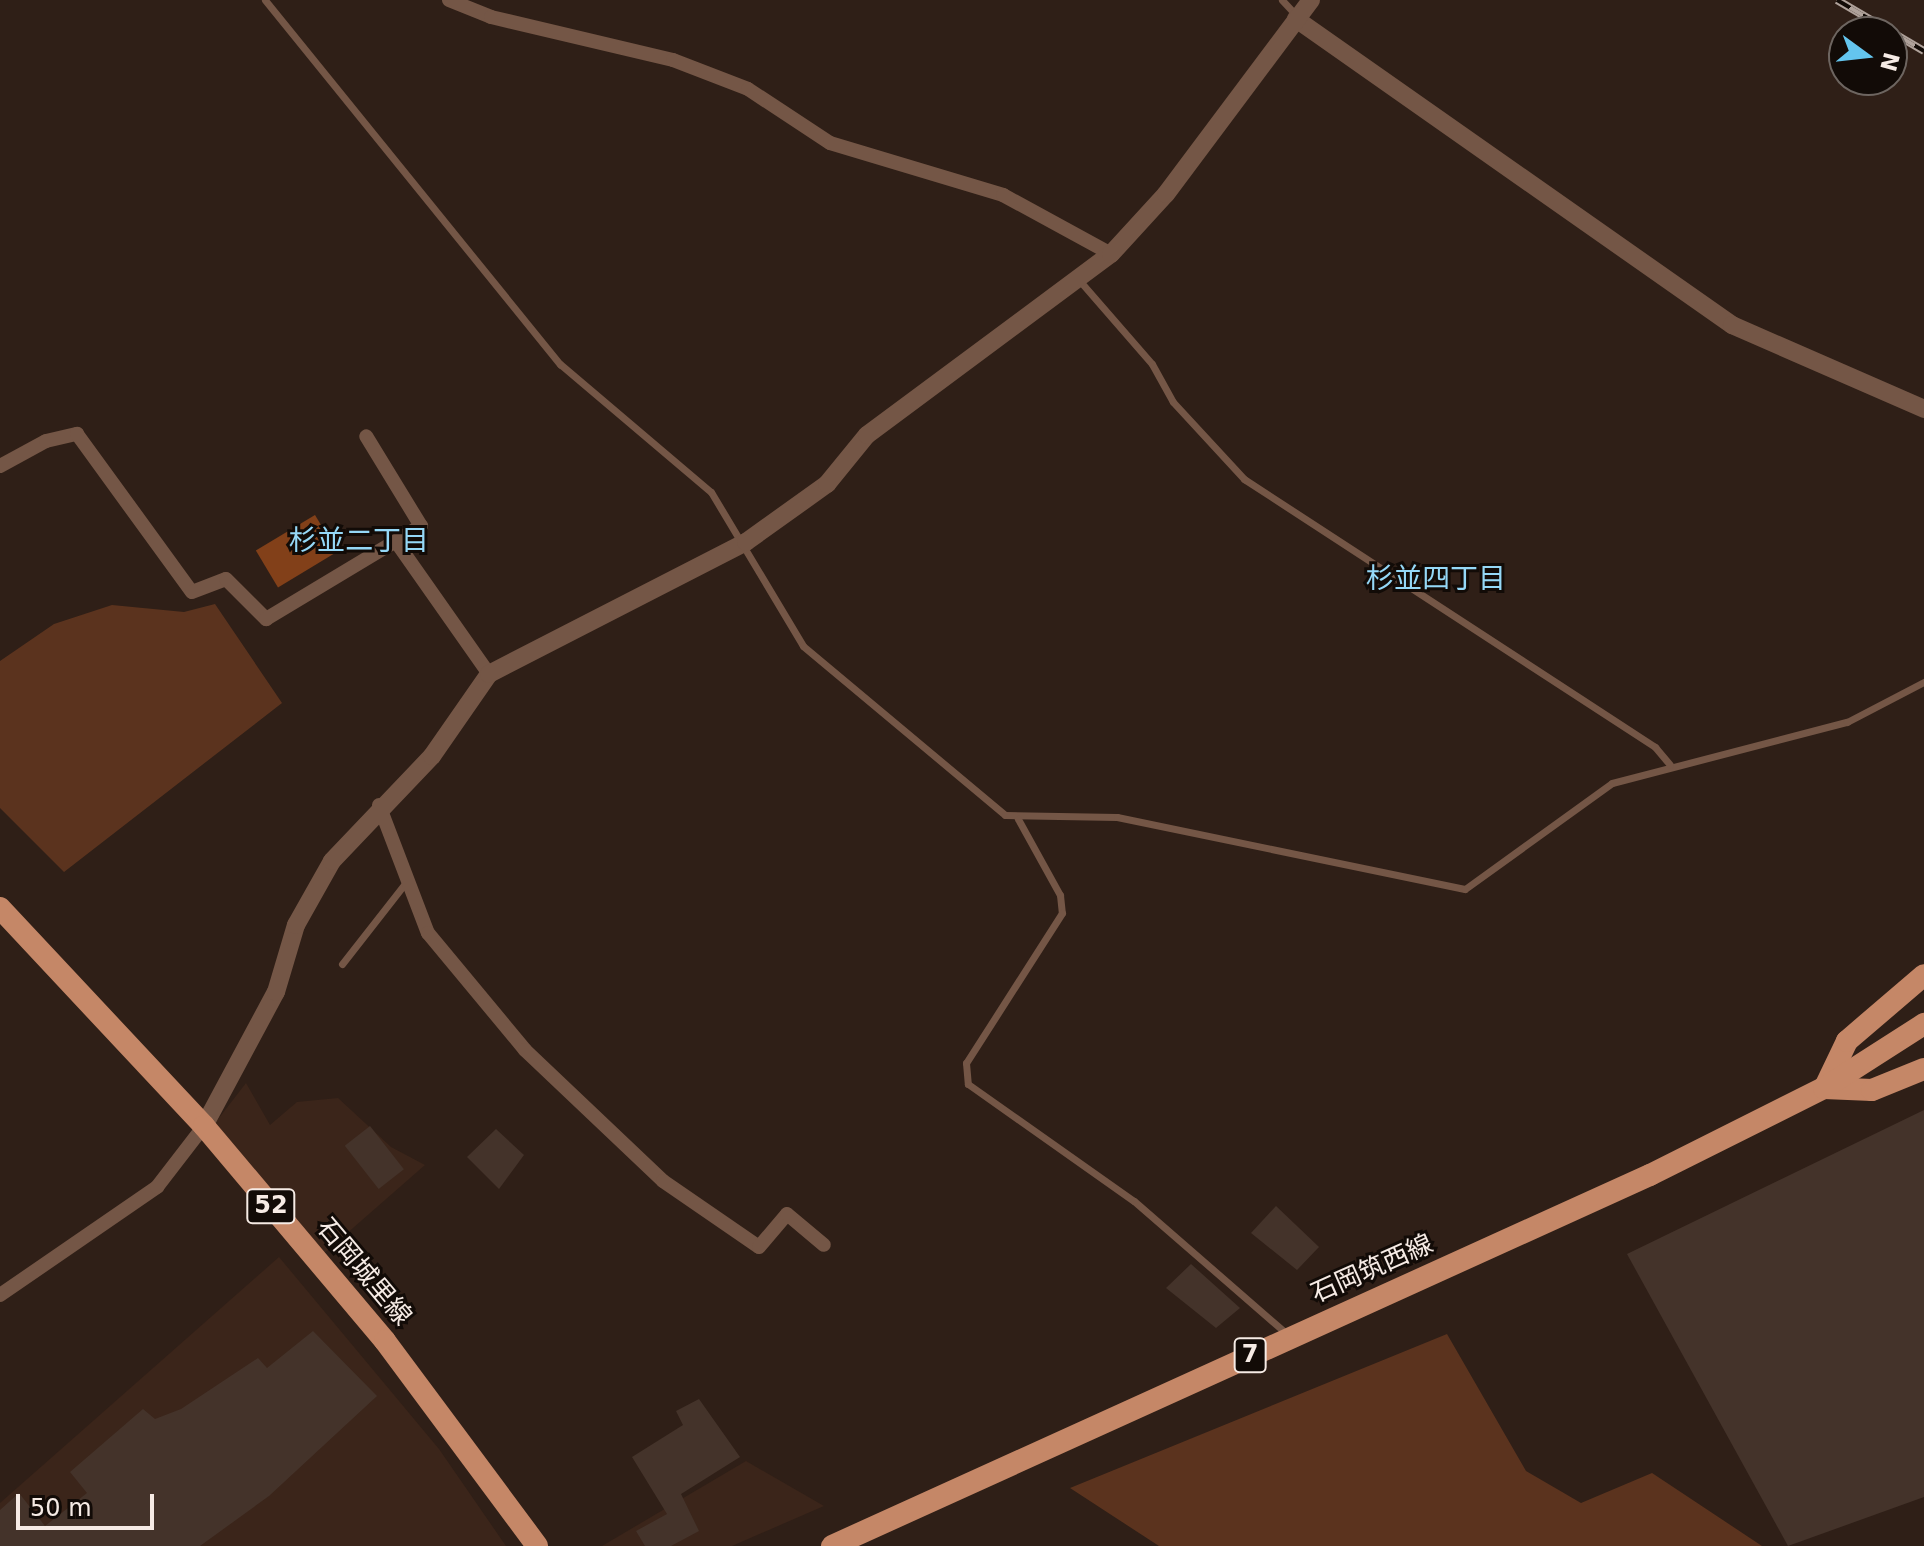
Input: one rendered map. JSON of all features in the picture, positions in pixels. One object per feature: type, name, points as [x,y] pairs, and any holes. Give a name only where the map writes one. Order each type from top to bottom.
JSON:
[{"type":"main road","name":"石岡城里線","points":[[0,908],[204,1126],[385,1341],[537,1546]]},
{"type":"main road","points":[[1924,975],[1847,1041],[1824,1088],[1872,1090],[1924,1069]]},
{"type":"main road","name":"石岡筑西線","points":[[832,1546],[1824,1088],[1924,1024]]},
{"type":"street","points":[[449,0],[491,17],[673,60],[748,89],[830,143],[1003,195],[1111,254]]},
{"type":"street","points":[[0,1295],[157,1187],[204,1126],[276,992],[296,925],[332,861],[379,805],[432,756],[489,674],[746,542],[827,484],[867,435],[1111,254],[1166,194],[1311,0]]},
{"type":"street","points":[[1297,17],[1732,325],[1924,409]]},
{"type":"street","points":[[0,466],[46,441],[77,434],[192,592],[226,579],[266,619],[421,526],[366,436]]},
{"type":"street","points":[[397,543],[489,674]]},
{"type":"street","points":[[379,805],[406,882],[458,974],[663,1181],[759,1247],[787,1214],[824,1245]]},
{"type":"lane","points":[[265,0],[560,364],[711,492],[746,542],[803,646],[1018,819],[1062,913],[966,1063],[968,1084],[1134,1201],[1290,1337]]},
{"type":"lane","points":[[1282,0],[1297,17]]},
{"type":"lane","points":[[1078,279],[1152,364],[1173,402],[1244,479],[1655,747],[1670,765]]},
{"type":"lane","points":[[1018,819],[1117,817],[1465,889],[1584,797],[1670,765],[1847,722],[1924,682]]},
{"type":"lane","points":[[342,964],[406,882]]},
{"type":"shaded area","points":[[315,515],[337,552],[278,587],[256,551]]},
{"type":"shaded area","points":[[215,604],[282,703],[64,872],[0,808],[0,661],[54,624],[112,605],[184,612]]},
{"type":"shaded area","points":[[246,1083],[270,1125],[297,1102],[338,1098],[391,1147],[425,1165],[321,1256],[212,1127]]},
{"type":"shaded area","points":[[279,1257],[439,1449],[506,1546],[0,1546],[0,1503]]},
{"type":"shaded area","points":[[1447,1334],[1526,1471],[1581,1503],[1652,1473],[1762,1546],[1159,1546],[1070,1488]]},
{"type":"shaded area","points":[[746,1461],[824,1506],[732,1546],[602,1546]]},
{"type":"building","points":[[1924,1110],[1924,1497],[1788,1546],[1627,1254]]},
{"type":"building","points":[[370,1126],[404,1169],[379,1189],[345,1146]]},
{"type":"building","points":[[496,1129],[524,1155],[499,1189],[467,1157]]},
{"type":"building","points":[[1276,1206],[1319,1247],[1297,1270],[1251,1233]]},
{"type":"building","points":[[1191,1264],[1240,1308],[1216,1328],[1166,1288]]},
{"type":"building","points":[[313,1331],[377,1396],[269,1496],[200,1546],[0,1546],[0,1510],[19,1493],[45,1526],[87,1493],[70,1472],[143,1409],[155,1419],[181,1409],[258,1358],[267,1368]]},
{"type":"building","points":[[699,1399],[740,1457],[681,1494],[699,1531],[671,1546],[645,1546],[636,1531],[667,1514],[632,1457],[683,1425],[676,1411]]},
{"type":"railway","points":[[1837,0],[1924,51]]},
{"type":"district","name":"杉並二丁目","points":[[359,541]]},
{"type":"district","name":"杉並四丁目","points":[[1436,579]]}]
